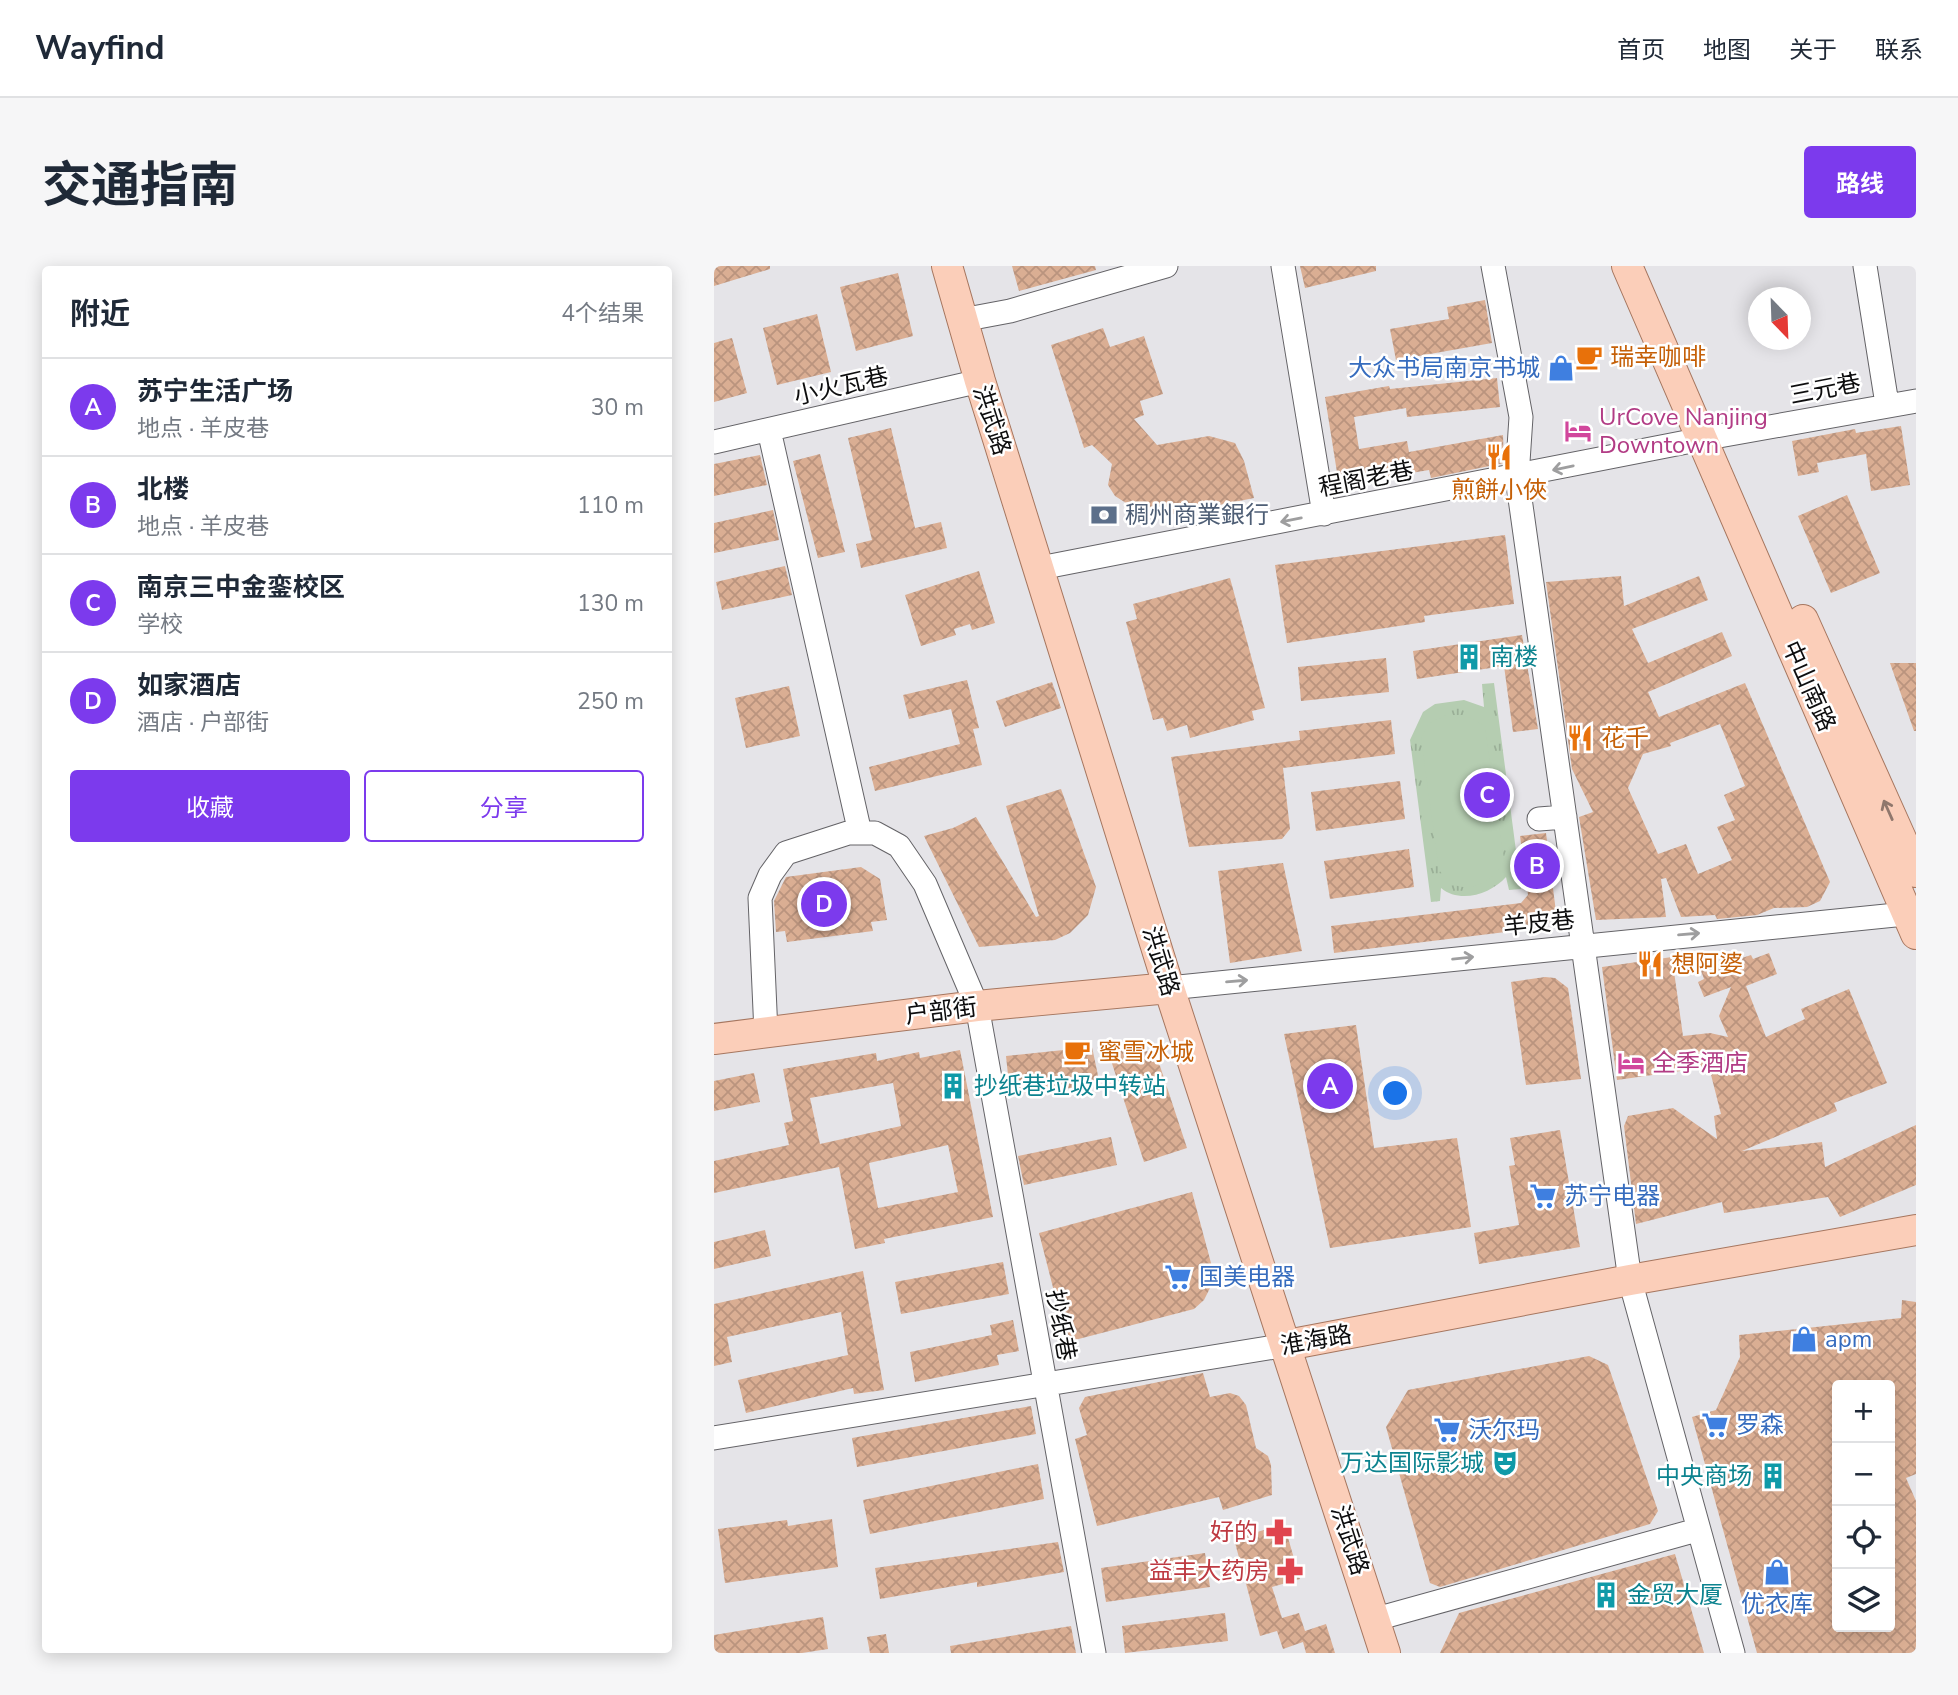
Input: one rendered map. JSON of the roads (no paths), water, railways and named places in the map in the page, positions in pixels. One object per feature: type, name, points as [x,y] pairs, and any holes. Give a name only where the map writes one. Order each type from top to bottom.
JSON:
[{"type":"main road","name":"洪武路","points":[[947,266],[979,381],[1040,568],[1169,988],[1385,1653]]},
{"type":"main road","name":"中山南路","points":[[1702,439],[1737,474],[1916,872]]},
{"type":"main road","name":"户部街","points":[[714,1039],[977,1006],[1169,988]]},
{"type":"main road","name":"淮海路","points":[[1287,1345],[1630,1280],[1916,1230]]},
{"type":"street","points":[[962,320],[1010,311],[1166,266]]},
{"type":"street","points":[[1283,266],[1324,514]]},
{"type":"street","points":[[1493,266],[1521,417],[1517,477],[1630,1280],[1696,1530],[1733,1653]]},
{"type":"street","points":[[1627,266],[1914,923]]},
{"type":"street","points":[[1865,266],[1887,404]]},
{"type":"street","name":"小火瓦巷","points":[[714,442],[979,381]]},
{"type":"street","name":"三元巷","points":[[1702,439],[1887,404],[1916,401]]},
{"type":"street","points":[[766,1033],[760,898],[770,875],[786,853],[848,833],[860,833],[769,429]]},
{"type":"street","name":"程阁老巷","points":[[1040,568],[1702,439]]},
{"type":"street","points":[[1539,819],[1565,817]]},
{"type":"street","name":"抄纸巷","points":[[860,833],[875,832],[899,846],[925,884],[977,1006],[1094,1653]]},
{"type":"street","name":"羊皮巷","points":[[1169,988],[1581,944],[1914,923]]},
{"type":"street","name":"淮海路","points":[[714,1438],[1045,1382],[1287,1345]]},
{"type":"street","points":[[1376,1619],[1696,1530]]},
{"type":"place","name":"瑞幸咖啡","points":[[1589,357]]},
{"type":"place","name":"大众书局南京书城","points":[[1561,368]]},
{"type":"place","name":"UrCove Nanjing Downtown","points":[[1578,431]]},
{"type":"place","name":"煎餅小俠","points":[[1499,457]]},
{"type":"place","name":"稠州商業銀行","points":[[1104,515]]},
{"type":"place","name":"南楼","points":[[1469,657]]},
{"type":"place","name":"花千","points":[[1580,738]]},
{"type":"place","name":"南京三中金銮校区","points":[[1487,795]]},
{"type":"place","name":"北楼","points":[[1537,866]]},
{"type":"place","name":"如家酒店","points":[[824,904]]},
{"type":"place","name":"想阿婆","points":[[1650,964]]},
{"type":"place","name":"蜜雪冰城","points":[[1077,1052]]},
{"type":"place","name":"全季酒店","points":[[1631,1063]]},
{"type":"place","name":"抄纸巷垃圾中转站","points":[[953,1086]]},
{"type":"place","name":"苏宁生活广场","points":[[1330,1086]]},
{"type":"place","name":"苏宁电器","points":[[1543,1196]]},
{"type":"place","name":"国美电器","points":[[1178,1277]]},
{"type":"place","name":"apm","points":[[1804,1339]]},
{"type":"place","name":"罗森","points":[[1715,1425]]},
{"type":"place","name":"沃尔玛","points":[[1447,1430]]},
{"type":"place","name":"万达国际影城","points":[[1505,1463]]},
{"type":"place","name":"中央商场","points":[[1773,1476]]},
{"type":"place","name":"好的","points":[[1279,1532]]},
{"type":"place","name":"益丰大药房","points":[[1290,1571]]},
{"type":"place","name":"优衣库","points":[[1777,1572]]},
{"type":"place","name":"金贸大厦","points":[[1606,1595]]}]
